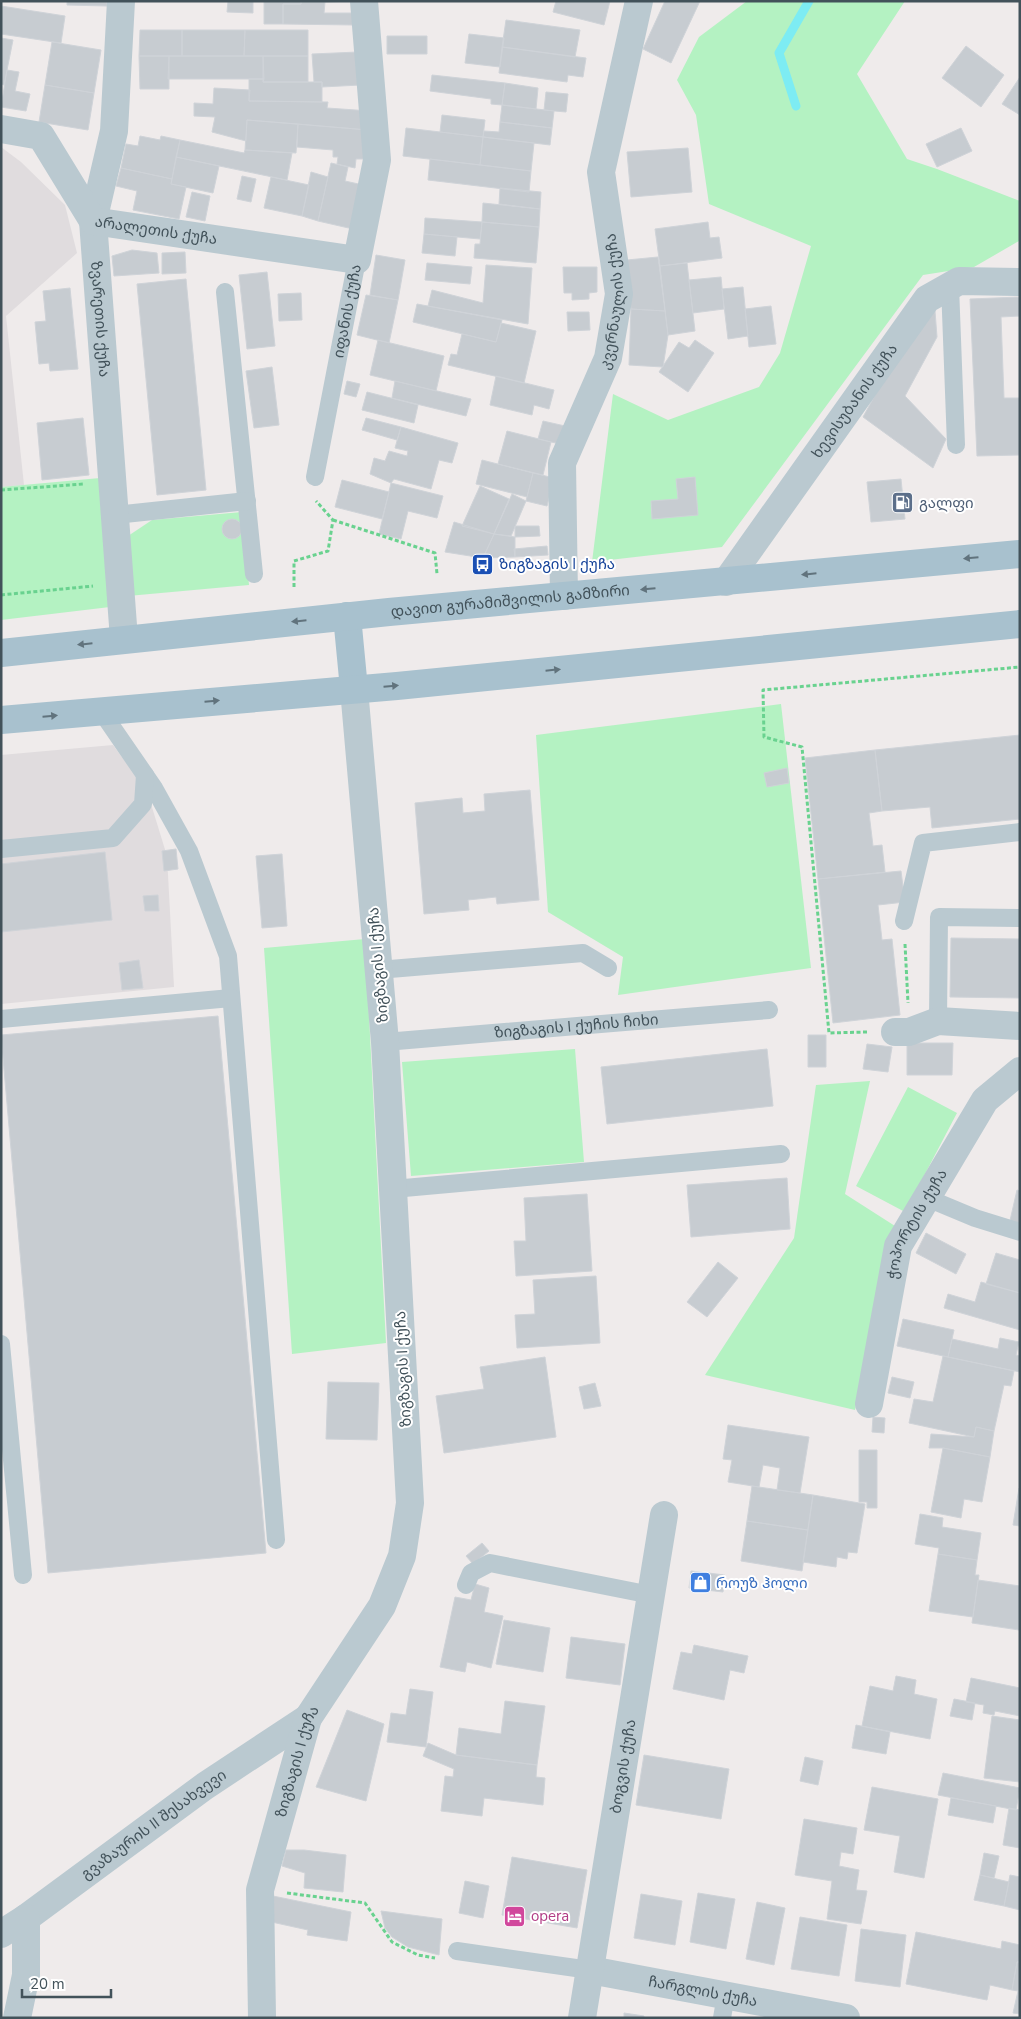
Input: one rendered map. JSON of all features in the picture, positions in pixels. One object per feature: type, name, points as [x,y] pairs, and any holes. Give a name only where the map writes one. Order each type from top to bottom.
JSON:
[{"type":"main road","name":"დავით გურამიშვილის გამზირი","points":[[1,653],[347,616],[1020,554]]},
{"type":"main road","points":[[347,616],[354,689]]},
{"type":"main road","points":[[1,720],[354,689],[1020,624]]},
{"type":"street","name":"ზვარეთის ქუჩა","points":[[121,1],[114,131],[93,221],[124,639]]},
{"type":"street","name":"იფანის ქუჩა","points":[[357,260],[377,160],[364,1]]},
{"type":"street","name":"კვერნაულის ქუჩა","points":[[564,596],[562,463],[608,358],[619,294],[600,172],[639,1]]},
{"type":"street","name":"არალეთის ქუჩა","points":[[1,129],[41,136],[93,221],[357,260]]},
{"type":"street","name":"ხევისუბანის ქუჩა","points":[[726,582],[927,298],[959,281],[1020,282]]},
{"type":"street","name":"ზიგზაგის I ქუჩა","points":[[262,2018],[260,1890],[308,1718],[382,1606],[402,1556],[410,1502],[385,1042],[354,689]]},
{"type":"street","points":[[902,1032],[938,1021],[1020,1026]]},
{"type":"street","name":"ჭოპორტის ქუჩა","points":[[869,1404],[898,1246],[985,1100],[1020,1071]]},
{"type":"street","name":"ბოგვის ქუჩა","points":[[582,2018],[664,1515]]},
{"type":"street","name":"გვაზაურის II შესახვევი","points":[[1,1934],[26,1918],[205,1786],[308,1718]]},
{"type":"street","points":[[17,2018],[26,1975],[26,1918]]},
{"type":"street","name":"ჩარგლის ქუჩა","points":[[590,1970],[724,2006],[846,2018]]},
{"type":"lane","name":"იფანის ქუჩა","points":[[315,477],[357,260]]},
{"type":"lane","points":[[950,286],[956,445]]},
{"type":"lane","points":[[225,292],[254,574]]},
{"type":"lane","points":[[115,514],[247,500]]},
{"type":"lane","points":[[102,711],[145,775],[189,851],[228,956],[276,1540]]},
{"type":"lane","points":[[1,848],[113,838],[144,804],[145,775]]},
{"type":"lane","points":[[904,921],[922,843],[1020,832]]},
{"type":"lane","points":[[938,1021],[940,917],[1020,918]]},
{"type":"lane","points":[[378,970],[583,953],[608,968]]},
{"type":"lane","points":[[1,1019],[231,998]]},
{"type":"lane","name":"ზიგზაგის I ქუჩის ჩიხი","points":[[385,1042],[769,1010]]},
{"type":"lane","points":[[393,1189],[781,1154]]},
{"type":"lane","points":[[927,1198],[975,1218],[1020,1232]]},
{"type":"lane","points":[[1,1344],[23,1575]]},
{"type":"lane","points":[[466,1585],[471,1573],[490,1563],[651,1595]]},
{"type":"lane","points":[[457,1951],[590,1970]]},
{"type":"path","points":[[315,477],[313,497],[334,520],[435,553],[437,574]]},
{"type":"path","points":[[1,490],[112,483]]},
{"type":"path","points":[[294,587],[294,561],[328,551],[334,520]]},
{"type":"path","points":[[1,595],[120,583]]},
{"type":"path","points":[[904,921],[902,1032],[829,1033],[802,747],[764,737],[763,690],[1020,667]]},
{"type":"path","points":[[260,1890],[365,1904],[392,1942],[418,1955],[435,1958],[457,1951]]},
{"type":"shaded area","points":[[1,147],[21,162],[65,205],[77,253],[6,316],[24,485],[1,487]]},
{"type":"shaded area","points":[[113,745],[147,791],[167,856],[174,987],[1,1004],[1,755]]},
{"type":"green space","points":[[747,1],[905,1],[857,74],[907,159],[1020,201],[1019,241],[974,267],[923,275],[722,547],[592,562],[613,394],[668,420],[759,387],[780,353],[811,246],[709,204],[696,115],[677,80],[699,37]]},
{"type":"green space","points":[[100,478],[110,607],[1,620],[1,487]]},
{"type":"green space","points":[[242,512],[249,585],[128,596],[125,538],[152,520]]},
{"type":"green space","points":[[781,704],[811,968],[618,995],[623,957],[548,912],[536,735]]},
{"type":"green space","points":[[365,939],[386,1343],[292,1354],[264,948]]},
{"type":"green space","points":[[575,1049],[584,1162],[411,1176],[402,1062]]},
{"type":"green space","points":[[870,1081],[845,1194],[895,1226],[881,1273],[855,1410],[705,1375],[794,1238],[816,1085]]},
{"type":"green space","points":[[908,1087],[957,1113],[905,1212],[856,1186]]},
{"type":"building","points":[[67,1],[107,1],[107,6],[67,5]]},
{"type":"building","points":[[228,1],[253,1],[253,13],[227,12]]},
{"type":"building","points":[[264,1],[301,1],[301,4],[283,4],[283,24],[264,24]]},
{"type":"building","points":[[301,1],[353,1],[325,2],[324,13],[354,13],[354,25],[283,24],[283,4],[301,4]]},
{"type":"building","points":[[556,1],[610,1],[604,25],[553,12]]},
{"type":"building","points":[[665,1],[700,1],[671,63],[643,49]]},
{"type":"building","points":[[1,6],[65,16],[61,43],[1,34]]},
{"type":"building","points":[[506,20],[580,30],[575,57],[502,47]]},
{"type":"building","points":[[140,30],[182,30],[182,56],[139,56]]},
{"type":"building","points":[[182,30],[245,30],[244,56],[182,56]]},
{"type":"building","points":[[245,30],[308,30],[308,56],[244,56]]},
{"type":"building","points":[[469,34],[504,38],[500,67],[465,63]]},
{"type":"building","points":[[387,36],[427,36],[427,54],[387,54]]},
{"type":"building","points":[[1,38],[13,40],[4,85],[1,84]]},
{"type":"building","points":[[52,42],[101,50],[94,93],[45,85]]},
{"type":"building","points":[[966,46],[1004,75],[981,107],[942,78]]},
{"type":"building","points":[[502,47],[586,58],[583,77],[568,75],[567,82],[499,73]]},
{"type":"building","points":[[358,52],[360,85],[322,87],[322,82],[314,82],[312,54]]},
{"type":"building","points":[[139,56],[169,56],[169,89],[140,89]]},
{"type":"building","points":[[169,56],[263,56],[264,79],[168,79]]},
{"type":"building","points":[[263,56],[308,56],[308,82],[263,82]]},
{"type":"building","points":[[7,70],[19,72],[15,91],[30,94],[26,111],[1,107]]},
{"type":"building","points":[[432,75],[505,83],[502,105],[491,104],[491,99],[430,91]]},
{"type":"building","points":[[1020,77],[1020,115],[1002,104]]},
{"type":"building","points":[[249,79],[264,79],[263,82],[322,82],[322,102],[249,101]]},
{"type":"building","points":[[505,83],[538,88],[536,109],[502,105]]},
{"type":"building","points":[[45,85],[94,93],[88,130],[39,122]]},
{"type":"building","points":[[214,88],[250,90],[249,101],[328,102],[327,108],[370,111],[368,130],[247,120],[246,141],[212,132],[215,117],[194,116],[194,103],[213,104]]},
{"type":"building","points":[[546,92],[568,94],[566,112],[544,110]]},
{"type":"building","points":[[502,105],[554,111],[552,128],[500,122]]},
{"type":"building","points":[[442,115],[485,120],[483,137],[440,132]]},
{"type":"building","points":[[247,120],[298,124],[296,153],[245,150]]},
{"type":"building","points":[[500,122],[552,128],[550,145],[483,137],[484,131],[499,132]]},
{"type":"building","points":[[298,124],[368,130],[366,159],[356,159],[355,168],[337,164],[338,157],[333,157],[333,150],[297,147]]},
{"type":"building","points":[[406,128],[483,137],[480,165],[403,156]]},
{"type":"building","points":[[961,128],[972,151],[937,167],[926,144]]},
{"type":"building","points":[[140,136],[160,140],[161,136],[180,140],[172,179],[121,168],[126,144],[138,146]]},
{"type":"building","points":[[483,137],[534,143],[531,171],[480,165]]},
{"type":"building","points":[[180,140],[244,153],[245,150],[292,153],[287,180],[176,157]]},
{"type":"building","points":[[688,148],[692,192],[631,197],[627,152]]},
{"type":"building","points":[[176,157],[219,166],[213,193],[171,184]]},
{"type":"building","points":[[430,159],[531,171],[529,192],[428,180]]},
{"type":"building","points":[[331,163],[348,167],[345,181],[363,185],[353,229],[318,221]]},
{"type":"building","points":[[121,168],[172,179],[171,184],[186,187],[179,219],[133,210],[137,191],[116,186]]},
{"type":"building","points":[[311,172],[328,177],[318,221],[302,216]]},
{"type":"building","points":[[242,176],[256,179],[251,202],[237,199]]},
{"type":"building","points":[[271,177],[309,185],[302,216],[264,208]]},
{"type":"building","points":[[500,188],[541,192],[540,209],[499,204]]},
{"type":"building","points":[[192,192],[210,196],[205,221],[186,217]]},
{"type":"building","points":[[483,203],[540,209],[539,227],[482,222]]},
{"type":"building","points":[[425,218],[482,222],[480,239],[424,234]]},
{"type":"building","points":[[482,222],[539,227],[536,263],[474,258],[475,244],[480,244]]},
{"type":"building","points":[[708,222],[710,238],[719,237],[722,258],[660,266],[655,229]]},
{"type":"building","points":[[424,234],[457,237],[455,256],[422,253]]},
{"type":"building","points":[[132,250],[157,253],[159,273],[114,276],[112,256]]},
{"type":"building","points":[[185,252],[186,273],[162,274],[162,253]]},
{"type":"building","points":[[376,255],[405,260],[398,300],[370,295]]},
{"type":"building","points":[[658,257],[665,311],[631,309],[627,260]]},
{"type":"building","points":[[427,263],[472,267],[470,284],[425,280]]},
{"type":"building","points":[[687,263],[695,331],[668,335],[660,266]]},
{"type":"building","points":[[486,265],[532,268],[528,324],[428,306],[432,290],[483,303]]},
{"type":"building","points":[[563,267],[597,267],[597,292],[589,293],[589,299],[572,300],[572,293],[564,293]]},
{"type":"building","points":[[267,272],[275,346],[247,349],[239,275]]},
{"type":"building","points":[[721,277],[724,309],[693,313],[689,280]]},
{"type":"building","points":[[186,279],[206,490],[157,495],[137,284]]},
{"type":"building","points":[[743,287],[748,336],[728,339],[722,289]]},
{"type":"building","points":[[70,288],[78,369],[50,371],[49,363],[39,364],[35,322],[46,321],[43,291]]},
{"type":"building","points":[[301,293],[302,320],[279,321],[278,294]]},
{"type":"building","points":[[366,295],[398,300],[389,343],[357,335]]},
{"type":"building","points":[[1020,297],[1020,316],[1001,317],[1004,398],[1020,398],[1020,455],[977,456],[970,299]]},
{"type":"building","points":[[417,304],[502,320],[496,342],[413,322]]},
{"type":"building","points":[[771,306],[776,344],[749,347],[745,309]]},
{"type":"building","points":[[631,309],[665,311],[668,335],[663,367],[629,365]]},
{"type":"building","points":[[935,311],[937,337],[905,396],[946,439],[933,468],[863,417],[914,324]]},
{"type":"building","points":[[567,312],[589,312],[590,330],[568,331]]},
{"type":"building","points":[[501,323],[536,331],[524,383],[448,365],[451,354],[457,355],[462,334],[496,342]]},
{"type":"building","points":[[378,340],[444,356],[436,391],[370,375]]},
{"type":"building","points":[[695,340],[714,353],[688,392],[659,372],[679,342],[689,348]]},
{"type":"building","points":[[272,367],[279,425],[254,428],[246,371]]},
{"type":"building","points":[[496,376],[554,390],[549,409],[534,405],[532,415],[490,405]]},
{"type":"building","points":[[347,381],[360,384],[356,397],[344,394]]},
{"type":"building","points":[[395,381],[471,399],[466,416],[392,398]]},
{"type":"building","points":[[367,392],[418,405],[414,423],[362,410]]},
{"type":"building","points":[[83,418],[89,475],[42,480],[37,423]]},
{"type":"building","points":[[366,418],[401,427],[397,440],[362,430]]},
{"type":"building","points":[[543,421],[565,426],[560,444],[538,439]]},
{"type":"building","points":[[401,427],[458,443],[452,463],[439,460],[431,489],[394,479],[391,483],[370,474],[374,458],[385,461],[389,451],[407,456],[408,451],[395,448]]},
{"type":"building","points":[[507,431],[551,442],[543,475],[498,464]]},
{"type":"building","points":[[482,460],[533,473],[527,497],[476,484]]},
{"type":"building","points":[[533,473],[554,478],[547,506],[526,501]]},
{"type":"building","points":[[695,477],[698,515],[652,519],[651,501],[678,499],[676,479]]},
{"type":"building","points":[[901,479],[905,519],[871,522],[867,482]]},
{"type":"building","points":[[342,480],[389,492],[382,519],[335,507]]},
{"type":"building","points":[[391,483],[443,496],[437,518],[408,511],[401,539],[379,534]]},
{"type":"building","points":[[480,486],[509,499],[494,534],[462,526]]},
{"type":"building","points":[[512,494],[526,501],[511,536],[494,534]]},
{"type":"building","points":[[228,519],[236,519],[242,525],[242,533],[236,539],[228,539],[222,533],[222,525]]},
{"type":"building","points":[[454,522],[494,534],[483,558],[445,552]]},
{"type":"building","points":[[515,526],[539,526],[540,536],[515,537]]},
{"type":"building","points":[[494,534],[515,537],[515,557],[483,558]]},
{"type":"building","points":[[547,546],[548,555],[515,557],[514,549]]},
{"type":"building","points":[[1020,735],[1020,819],[932,828],[930,807],[882,811],[875,750]]},
{"type":"building","points":[[875,750],[882,811],[869,813],[873,846],[882,845],[885,872],[818,879],[805,758]]},
{"type":"building","points":[[787,768],[789,783],[767,787],[764,773]]},
{"type":"building","points":[[530,790],[539,900],[497,904],[496,897],[468,900],[469,910],[424,914],[415,803],[462,798],[463,813],[485,811],[484,794]]},
{"type":"building","points":[[176,849],[178,869],[164,871],[162,851]]},
{"type":"building","points":[[105,852],[112,920],[1,932],[1,864]]},
{"type":"building","points":[[282,854],[287,926],[262,928],[256,856]]},
{"type":"building","points":[[901,871],[905,902],[878,905],[882,940],[892,939],[900,1015],[833,1023],[818,879]]},
{"type":"building","points":[[158,895],[159,911],[145,911],[143,896]]},
{"type":"building","points":[[951,938],[1020,939],[1020,998],[950,997]]},
{"type":"building","points":[[139,960],[143,988],[122,990],[119,963]]},
{"type":"building","points":[[218,1016],[266,1553],[48,1573],[1,1035]]},
{"type":"building","points":[[808,1035],[826,1035],[826,1067],[808,1067]]},
{"type":"building","points":[[907,1043],[953,1043],[952,1075],[907,1075]]},
{"type":"building","points":[[867,1044],[892,1047],[888,1072],[863,1069]]},
{"type":"building","points":[[767,1049],[773,1106],[607,1124],[601,1067]]},
{"type":"building","points":[[787,1178],[790,1229],[691,1237],[687,1185]]},
{"type":"building","points":[[1017,1190],[1020,1191],[1020,1227],[1009,1225]]},
{"type":"building","points":[[587,1194],[592,1271],[516,1276],[514,1241],[526,1241],[524,1198]]},
{"type":"building","points":[[926,1233],[966,1254],[956,1274],[916,1253]]},
{"type":"building","points":[[996,1253],[1020,1260],[1020,1293],[986,1284]]},
{"type":"building","points":[[718,1262],[738,1278],[707,1317],[687,1302]]},
{"type":"building","points":[[596,1276],[600,1343],[517,1348],[515,1315],[535,1314],[533,1280]]},
{"type":"building","points":[[981,1282],[1020,1293],[1020,1330],[944,1308],[948,1294],[975,1302]]},
{"type":"building","points":[[903,1319],[954,1330],[948,1357],[897,1346]]},
{"type":"building","points":[[1000,1338],[1019,1342],[1016,1355],[1020,1356],[1020,1372],[948,1357],[952,1339],[998,1349]]},
{"type":"building","points":[[943,1356],[1014,1371],[1011,1386],[1004,1385],[994,1431],[976,1427],[974,1437],[909,1423],[914,1399],[933,1402]]},
{"type":"building","points":[[545,1357],[556,1437],[444,1453],[436,1396],[484,1389],[480,1367]]},
{"type":"building","points":[[892,1377],[914,1382],[910,1398],[888,1393]]},
{"type":"building","points":[[328,1382],[379,1383],[377,1440],[326,1439]]},
{"type":"building","points":[[595,1383],[601,1406],[584,1409],[579,1387]]},
{"type":"building","points":[[873,1417],[885,1418],[884,1433],[872,1432]]},
{"type":"building","points":[[728,1425],[809,1437],[800,1493],[777,1490],[780,1468],[763,1465],[759,1487],[728,1482],[732,1460],[723,1459]]},
{"type":"building","points":[[976,1427],[994,1431],[990,1457],[943,1448],[929,1448],[931,1434],[974,1437]]},
{"type":"building","points":[[943,1448],[990,1457],[982,1502],[964,1499],[961,1518],[931,1512]]},
{"type":"building","points":[[859,1450],[877,1450],[877,1508],[867,1508],[867,1502],[859,1502]]},
{"type":"building","points":[[752,1486],[813,1495],[808,1530],[747,1521]]},
{"type":"building","points":[[1020,1488],[1020,1526],[1013,1525]]},
{"type":"building","points":[[813,1495],[865,1504],[857,1553],[848,1552],[847,1559],[837,1557],[836,1567],[803,1562]]},
{"type":"building","points":[[920,1514],[943,1518],[942,1527],[981,1533],[977,1560],[938,1554],[939,1548],[915,1544]]},
{"type":"building","points":[[747,1521],[808,1530],[802,1571],[741,1561]]},
{"type":"building","points":[[482,1543],[489,1551],[473,1564],[466,1556]]},
{"type":"building","points":[[938,1554],[977,1560],[975,1575],[979,1575],[973,1617],[929,1611]]},
{"type":"building","points":[[691,1571],[725,1575],[723,1592],[689,1588]]},
{"type":"building","points":[[978,1580],[1020,1586],[1019,1630],[972,1623]]},
{"type":"building","points":[[475,1584],[489,1588],[484,1612],[503,1616],[491,1668],[467,1662],[465,1672],[440,1667],[455,1597],[471,1600]]},
{"type":"building","points":[[504,1620],[550,1628],[543,1672],[496,1664]]},
{"type":"building","points":[[571,1637],[625,1644],[620,1685],[566,1678]]},
{"type":"building","points":[[694,1645],[748,1656],[744,1673],[730,1670],[724,1700],[673,1689],[681,1652],[692,1654]]},
{"type":"building","points":[[896,1676],[916,1680],[914,1694],[937,1699],[930,1739],[862,1726],[870,1686],[893,1691]]},
{"type":"building","points":[[971,1678],[1020,1688],[1020,1716],[995,1711],[994,1715],[983,1713],[984,1705],[966,1702]]},
{"type":"building","points":[[410,1689],[433,1692],[426,1747],[387,1742],[391,1713],[406,1715]]},
{"type":"building","points":[[954,1699],[975,1703],[972,1720],[950,1716]]},
{"type":"building","points":[[505,1701],[545,1706],[537,1765],[456,1755],[459,1728],[501,1734]]},
{"type":"building","points":[[347,1710],[384,1724],[366,1801],[316,1787]]},
{"type":"building","points":[[992,1716],[1020,1720],[1020,1782],[984,1778]]},
{"type":"building","points":[[856,1725],[890,1732],[886,1754],[852,1748]]},
{"type":"building","points":[[428,1743],[456,1755],[537,1765],[536,1777],[545,1778],[543,1805],[484,1798],[482,1816],[441,1811],[445,1776],[453,1777],[454,1769],[423,1756]]},
{"type":"building","points":[[644,1755],[729,1769],[721,1819],[636,1805]]},
{"type":"building","points":[[805,1757],[823,1761],[818,1785],[800,1781]]},
{"type":"building","points":[[943,1773],[1020,1788],[1016,1810],[938,1795]]},
{"type":"building","points":[[872,1787],[938,1799],[924,1878],[894,1872],[900,1836],[864,1830]]},
{"type":"building","points":[[951,1798],[996,1806],[993,1823],[948,1815]]},
{"type":"building","points":[[1009,1808],[1020,1810],[1020,1848],[1003,1845]]},
{"type":"building","points":[[804,1819],[857,1828],[853,1854],[841,1852],[839,1866],[859,1870],[856,1890],[867,1891],[861,1924],[827,1919],[832,1881],[795,1875]]},
{"type":"building","points":[[286,1850],[346,1855],[343,1892],[304,1888],[305,1873],[282,1866]]},
{"type":"building","points":[[984,1853],[999,1856],[994,1878],[980,1875]]},
{"type":"building","points":[[512,1857],[587,1870],[577,1928],[502,1915]]},
{"type":"building","points":[[980,1875],[1009,1882],[1004,1906],[974,1900]]},
{"type":"building","points":[[1010,1875],[1020,1877],[1020,1910],[1004,1906]]},
{"type":"building","points":[[465,1881],[489,1886],[483,1918],[459,1913]]},
{"type":"building","points":[[698,1893],[735,1899],[726,1949],[690,1942]]},
{"type":"building","points":[[641,1894],[682,1901],[675,1945],[634,1938]]},
{"type":"building","points":[[273,1896],[351,1912],[347,1941],[307,1935],[308,1930],[267,1921]]},
{"type":"building","points":[[757,1902],[785,1908],[774,1965],[746,1959]]},
{"type":"building","points":[[381,1911],[442,1919],[439,1955],[408,1947],[392,1937],[385,1928]]},
{"type":"building","points":[[800,1917],[847,1925],[839,1976],[791,1969]]},
{"type":"building","points":[[861,1929],[906,1935],[900,1987],[855,1981]]},
{"type":"building","points":[[916,1932],[1001,1949],[1002,1941],[1020,1945],[1020,1962],[1017,1962],[1012,1990],[990,1985],[987,2000],[906,1984]]},
{"type":"building","points":[[1017,1962],[1020,1962],[1020,2014],[1013,2013],[1018,1991],[1012,1990]]},
{"type":"building","points":[[624,2013],[644,2016],[644,2018],[624,2018]]},
{"type":"waterway","points":[[796,106],[779,53],[809,1]]},
{"type":"place","name":"გალფი","points":[[903,503]]},
{"type":"place","name":"ზიგზაგის I ქუჩა","points":[[483,564]]},
{"type":"place","name":"როუზ ჰოლი","points":[[700,1583]]},
{"type":"place","name":"opera","points":[[515,1916]]}]
